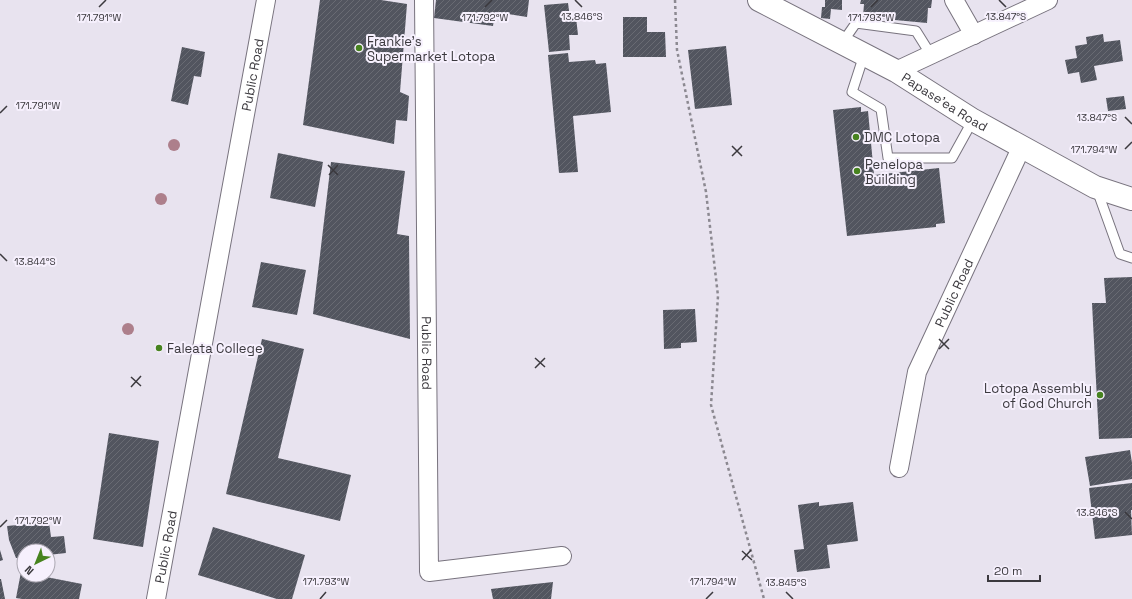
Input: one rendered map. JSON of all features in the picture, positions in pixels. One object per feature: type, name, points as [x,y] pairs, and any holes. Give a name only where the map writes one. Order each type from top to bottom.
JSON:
[{"type":"main road","name":"Papase'ea Road","points":[[759,0],[896,71],[973,120],[1095,186],[1132,199]]},
{"type":"street","name":"Public Road","points":[[156,599],[266,0]]},
{"type":"street","name":"Public Road","points":[[424,0],[430,572],[562,556]]},
{"type":"street","points":[[954,0],[974,35]]},
{"type":"street","points":[[896,71],[1048,0]]},
{"type":"street","name":"Public Road","points":[[899,468],[917,372],[1022,146]]},
{"type":"lane","points":[[842,43],[856,23],[916,31],[931,55]]},
{"type":"lane","points":[[864,55],[852,92],[881,109],[888,158],[952,158],[973,120]]},
{"type":"lane","points":[[1095,186],[1120,254],[1132,258]]},
{"type":"path","points":[[675,0],[678,50],[706,192],[718,296],[711,405],[764,599]]},
{"type":"building","name":"Frankie's Supermarket Lotopa","points":[[320,0],[381,0],[407,4],[400,92],[409,96],[407,121],[396,120],[394,144],[303,125]]},
{"type":"building","points":[[436,0],[529,0],[527,17],[495,12],[493,26],[434,18]]},
{"type":"building","points":[[825,0],[842,0],[842,10],[831,9],[830,19],[821,18],[822,7],[825,7]]},
{"type":"building","points":[[861,0],[932,0],[931,8],[928,8],[927,23],[863,17],[864,4],[860,4]]},
{"type":"building","points":[[568,3],[570,18],[576,17],[578,35],[569,35],[570,50],[549,52],[544,5]]},
{"type":"building","points":[[623,17],[647,17],[647,32],[665,32],[666,57],[623,57]]},
{"type":"building","points":[[1103,34],[1104,42],[1120,40],[1123,61],[1094,66],[1097,80],[1081,83],[1079,72],[1068,74],[1065,60],[1077,58],[1075,46],[1087,44],[1086,37]]},
{"type":"building","points":[[726,46],[732,105],[695,109],[688,50]]},
{"type":"building","points":[[182,47],[205,52],[201,77],[194,76],[188,105],[171,101]]},
{"type":"building","points":[[568,53],[569,62],[595,60],[596,64],[606,63],[611,112],[573,116],[578,172],[559,173],[548,55]]},
{"type":"building","points":[[1124,96],[1126,109],[1108,111],[1106,98]]},
{"type":"building","name":"Penelopa Building","points":[[861,107],[861,112],[868,111],[874,175],[939,168],[945,223],[936,224],[936,227],[847,236],[833,110]]},
{"type":"building","points":[[278,153],[323,162],[315,207],[270,198]]},
{"type":"building","points":[[331,162],[405,171],[397,234],[409,236],[410,339],[313,314]]},
{"type":"building","points":[[261,262],[306,270],[297,315],[252,307]]},
{"type":"building","points":[[1132,277],[1132,438],[1099,439],[1092,303],[1106,303],[1104,278]]},
{"type":"building","points":[[695,309],[697,342],[681,343],[681,348],[664,349],[663,310]]},
{"type":"building","points":[[262,339],[304,349],[278,458],[351,475],[340,521],[226,494]]},
{"type":"building","points":[[109,433],[159,441],[143,547],[93,539]]},
{"type":"building","points":[[1130,450],[1132,479],[1090,486],[1085,457]]},
{"type":"building","points":[[1132,483],[1132,535],[1095,539],[1089,488]]},
{"type":"building","points":[[819,502],[819,506],[853,502],[858,541],[827,545],[830,568],[797,572],[794,550],[804,549],[798,505]]},
{"type":"building","points":[[49,522],[51,537],[64,536],[66,553],[56,554],[56,543],[16,543],[16,558],[9,540],[7,526]]},
{"type":"building","points":[[213,527],[305,555],[292,599],[277,599],[198,575]]},
{"type":"building","points":[[0,550],[3,560],[0,561]]},
{"type":"building","points":[[1,579],[5,599],[0,599]]},
{"type":"building","points":[[56,579],[82,584],[79,599],[16,598],[19,583],[56,583]]},
{"type":"building","points":[[553,582],[551,599],[493,599],[491,589]]},
{"type":"place","name":"Frankie's Supermarket Lotopa","points":[[359,48]]},
{"type":"place","name":"DMC Lotopa","points":[[856,137]]},
{"type":"place","name":"Penelopa Building","points":[[857,171]]},
{"type":"place","name":"Faleata College","points":[[159,348]]},
{"type":"place","name":"Lotopa Assembly of God Church","points":[[1100,395]]}]
